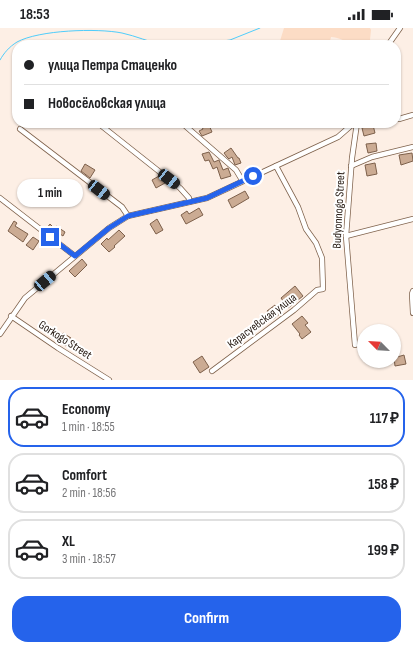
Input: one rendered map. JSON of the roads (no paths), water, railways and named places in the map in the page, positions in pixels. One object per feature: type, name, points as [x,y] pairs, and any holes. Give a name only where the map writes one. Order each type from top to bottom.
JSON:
[{"type":"street","points":[[392,40],[400,28]]},
{"type":"street","points":[[401,118],[413,115]]},
{"type":"street","points":[[104,128],[180,188],[189,198],[189,202]]},
{"type":"street","points":[[188,128],[236,170],[242,180]]},
{"type":"street","points":[[0,334],[11,316],[25,298],[109,228],[128,216],[207,198],[242,180],[338,137],[350,128]]},
{"type":"street","name":"Budyonnogo Street","points":[[355,128],[346,236],[355,345]]},
{"type":"street","points":[[20,129],[122,207],[128,216]]},
{"type":"street","points":[[351,166],[372,157],[413,147]]},
{"type":"street","name":"Карасуевская улица","points":[[212,371],[294,310],[317,290],[324,289],[322,258],[316,243],[306,228],[298,207],[276,166]]},
{"type":"street","points":[[0,198],[75,256]]},
{"type":"street","points":[[346,236],[413,219]]},
{"type":"street","points":[[412,293],[413,313]]},
{"type":"street","name":"Gorkogo Street","points":[[11,316],[109,380]]},
{"type":"waterway","points":[[230,40],[260,28]]},
{"type":"waterway","points":[[22,40],[39,35],[84,30],[111,31],[146,40]]},
{"type":"waterway","points":[[0,60],[12,46]]}]
